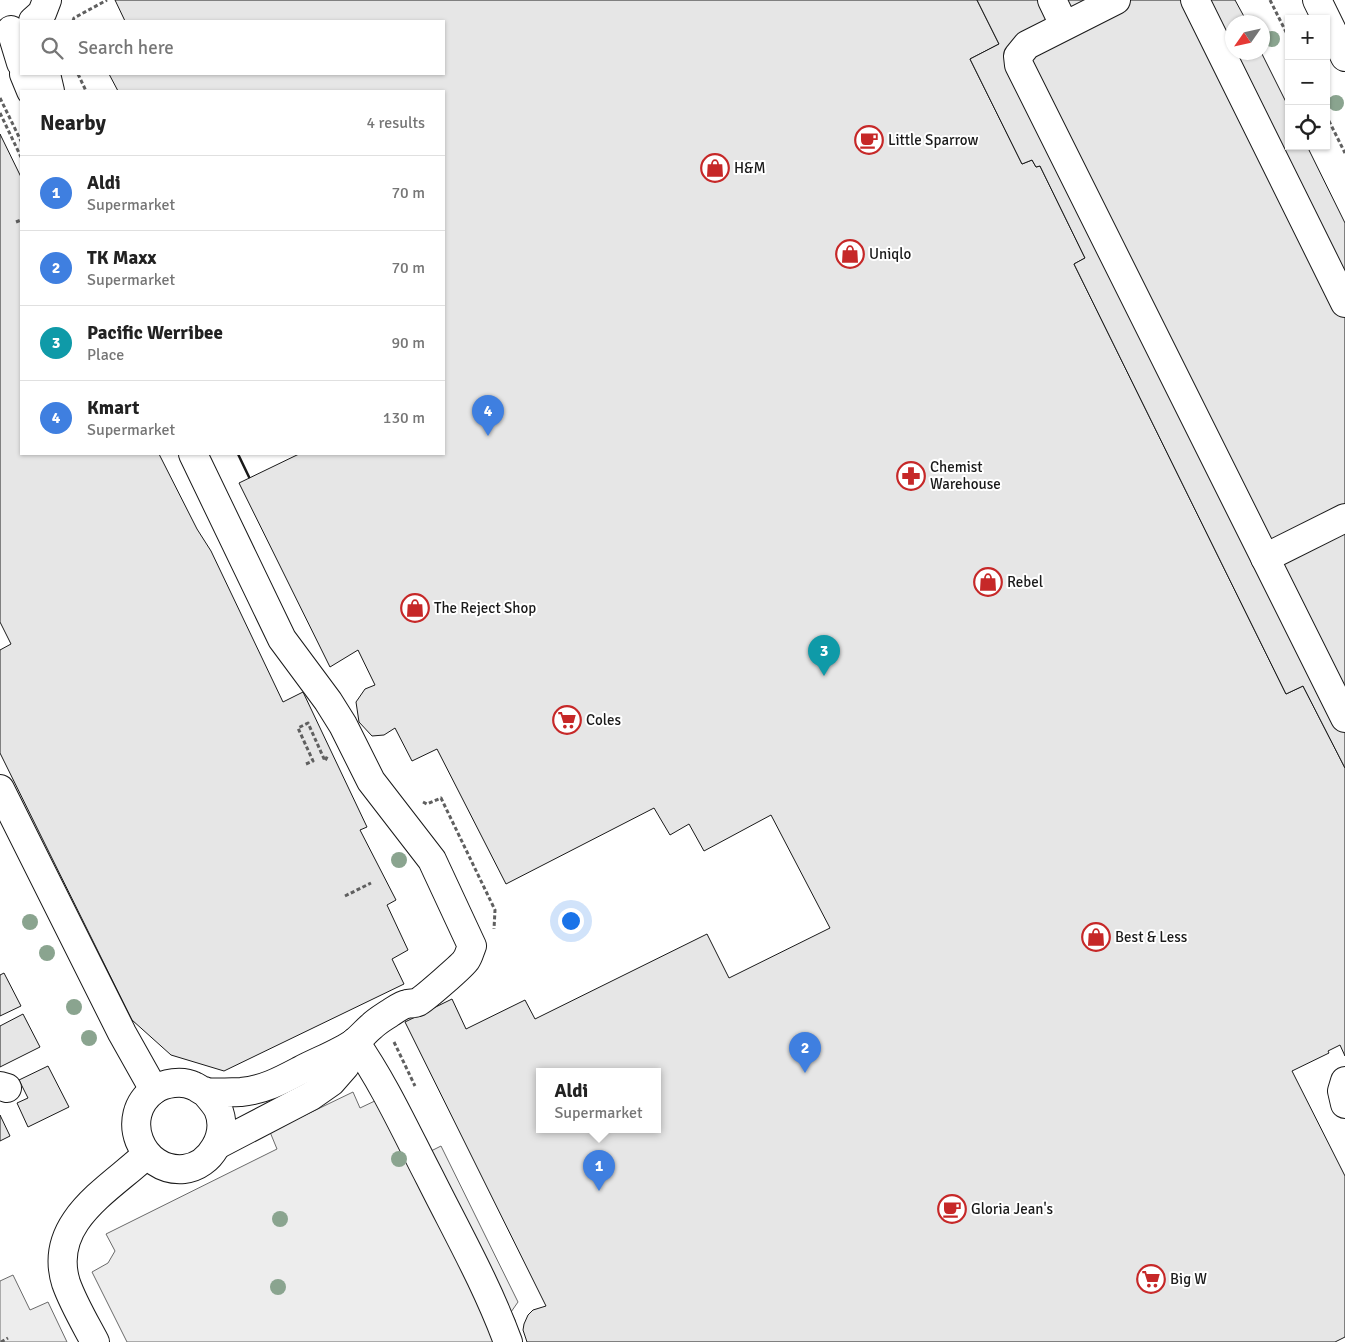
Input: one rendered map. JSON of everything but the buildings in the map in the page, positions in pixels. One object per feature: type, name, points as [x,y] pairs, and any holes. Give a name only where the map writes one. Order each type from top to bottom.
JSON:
[{"type":"main road","points":[[1052,0],[1064,25]]},
{"type":"main road","points":[[1116,0],[1027,45],[1018,56],[1019,65],[1345,718]]},
{"type":"main road","points":[[1196,0],[1345,304]]},
{"type":"main road","points":[[1317,0],[1345,57]]},
{"type":"main road","points":[[24,75],[31,90]]},
{"type":"main road","points":[[46,75],[50,90]]},
{"type":"main road","points":[[193,455],[282,639],[328,701],[343,725],[371,781],[432,860],[472,946],[466,960],[417,1003],[405,1004],[372,1026],[355,1042],[274,1084],[256,1090],[240,1092],[204,1091]]},
{"type":"main road","points":[[1265,558],[1345,518]]},
{"type":"main road","points":[[0,789],[122,1033],[154,1090]]},
{"type":"main road","points":[[217,1145],[311,1096],[331,1082],[345,1066],[355,1042]]},
{"type":"main road","points":[[355,1042],[378,1076],[402,1122],[487,1290],[508,1342]]},
{"type":"main road","points":[[1345,1081],[1342,1091],[1345,1104]]},
{"type":"main road","points":[[179,1083],[192,1085],[204,1091],[212,1099],[218,1110],[221,1134],[217,1145],[209,1156],[197,1165],[184,1168],[170,1168],[157,1163],[146,1155],[138,1142],[137,1114],[144,1100],[154,1090],[166,1085],[179,1083]]},
{"type":"main road","points":[[95,1342],[66,1282],[63,1265],[64,1248],[71,1229],[82,1211],[100,1193],[146,1155]]},
{"type":"path","points":[[73,20],[107,0]]},
{"type":"path","points":[[1270,0],[1285,30]]},
{"type":"path","points":[[78,75],[86,90]]},
{"type":"path","points":[[0,98],[20,138]]},
{"type":"path","points":[[0,113],[20,155]]},
{"type":"path","points":[[1330,123],[1345,153]]},
{"type":"path","points":[[16,222],[20,220]]},
{"type":"path","points":[[306,764],[313,761],[298,728],[308,723],[326,761],[343,725]]},
{"type":"path","points":[[345,896],[372,884]]},
{"type":"path","points":[[494,934],[495,910]]},
{"type":"path","points":[[392,1039],[418,1091]]},
{"type":"path","points":[[1,1342],[8,1338]]},
{"type":"shaded area","points":[[400,1089],[431,1151],[441,1146],[518,1302],[511,1312],[515,1320],[520,1342],[127,1342],[92,1272],[108,1263],[115,1251],[106,1234],[277,1149],[270,1132],[353,1092],[360,1108]]},
{"type":"shaded area","points":[[13,1275],[30,1310],[48,1302],[67,1342],[0,1342],[0,1281]]},
{"type":"wall","points":[[238,455],[249,477]]},
{"type":"place","name":"Little Sparrow","points":[[869,140]]},
{"type":"place","name":"H&M","points":[[715,168]]},
{"type":"place","name":"Uniqlo","points":[[850,254]]},
{"type":"place","name":"Kmart","points":[[488,436]]},
{"type":"place","name":"Chemist Warehouse","points":[[911,476]]},
{"type":"place","name":"Rebel","points":[[988,582]]},
{"type":"place","name":"The Reject Shop","points":[[415,608]]},
{"type":"place","name":"Pacific Werribee","points":[[824,676]]},
{"type":"place","name":"Coles","points":[[567,720]]},
{"type":"place","name":"Best & Less","points":[[1096,937]]},
{"type":"place","name":"TK Maxx","points":[[805,1073]]},
{"type":"place","name":"Aldi","points":[[599,1191]]},
{"type":"place","name":"Gloria Jean's","points":[[952,1209]]},
{"type":"place","name":"Big W","points":[[1151,1279]]}]
